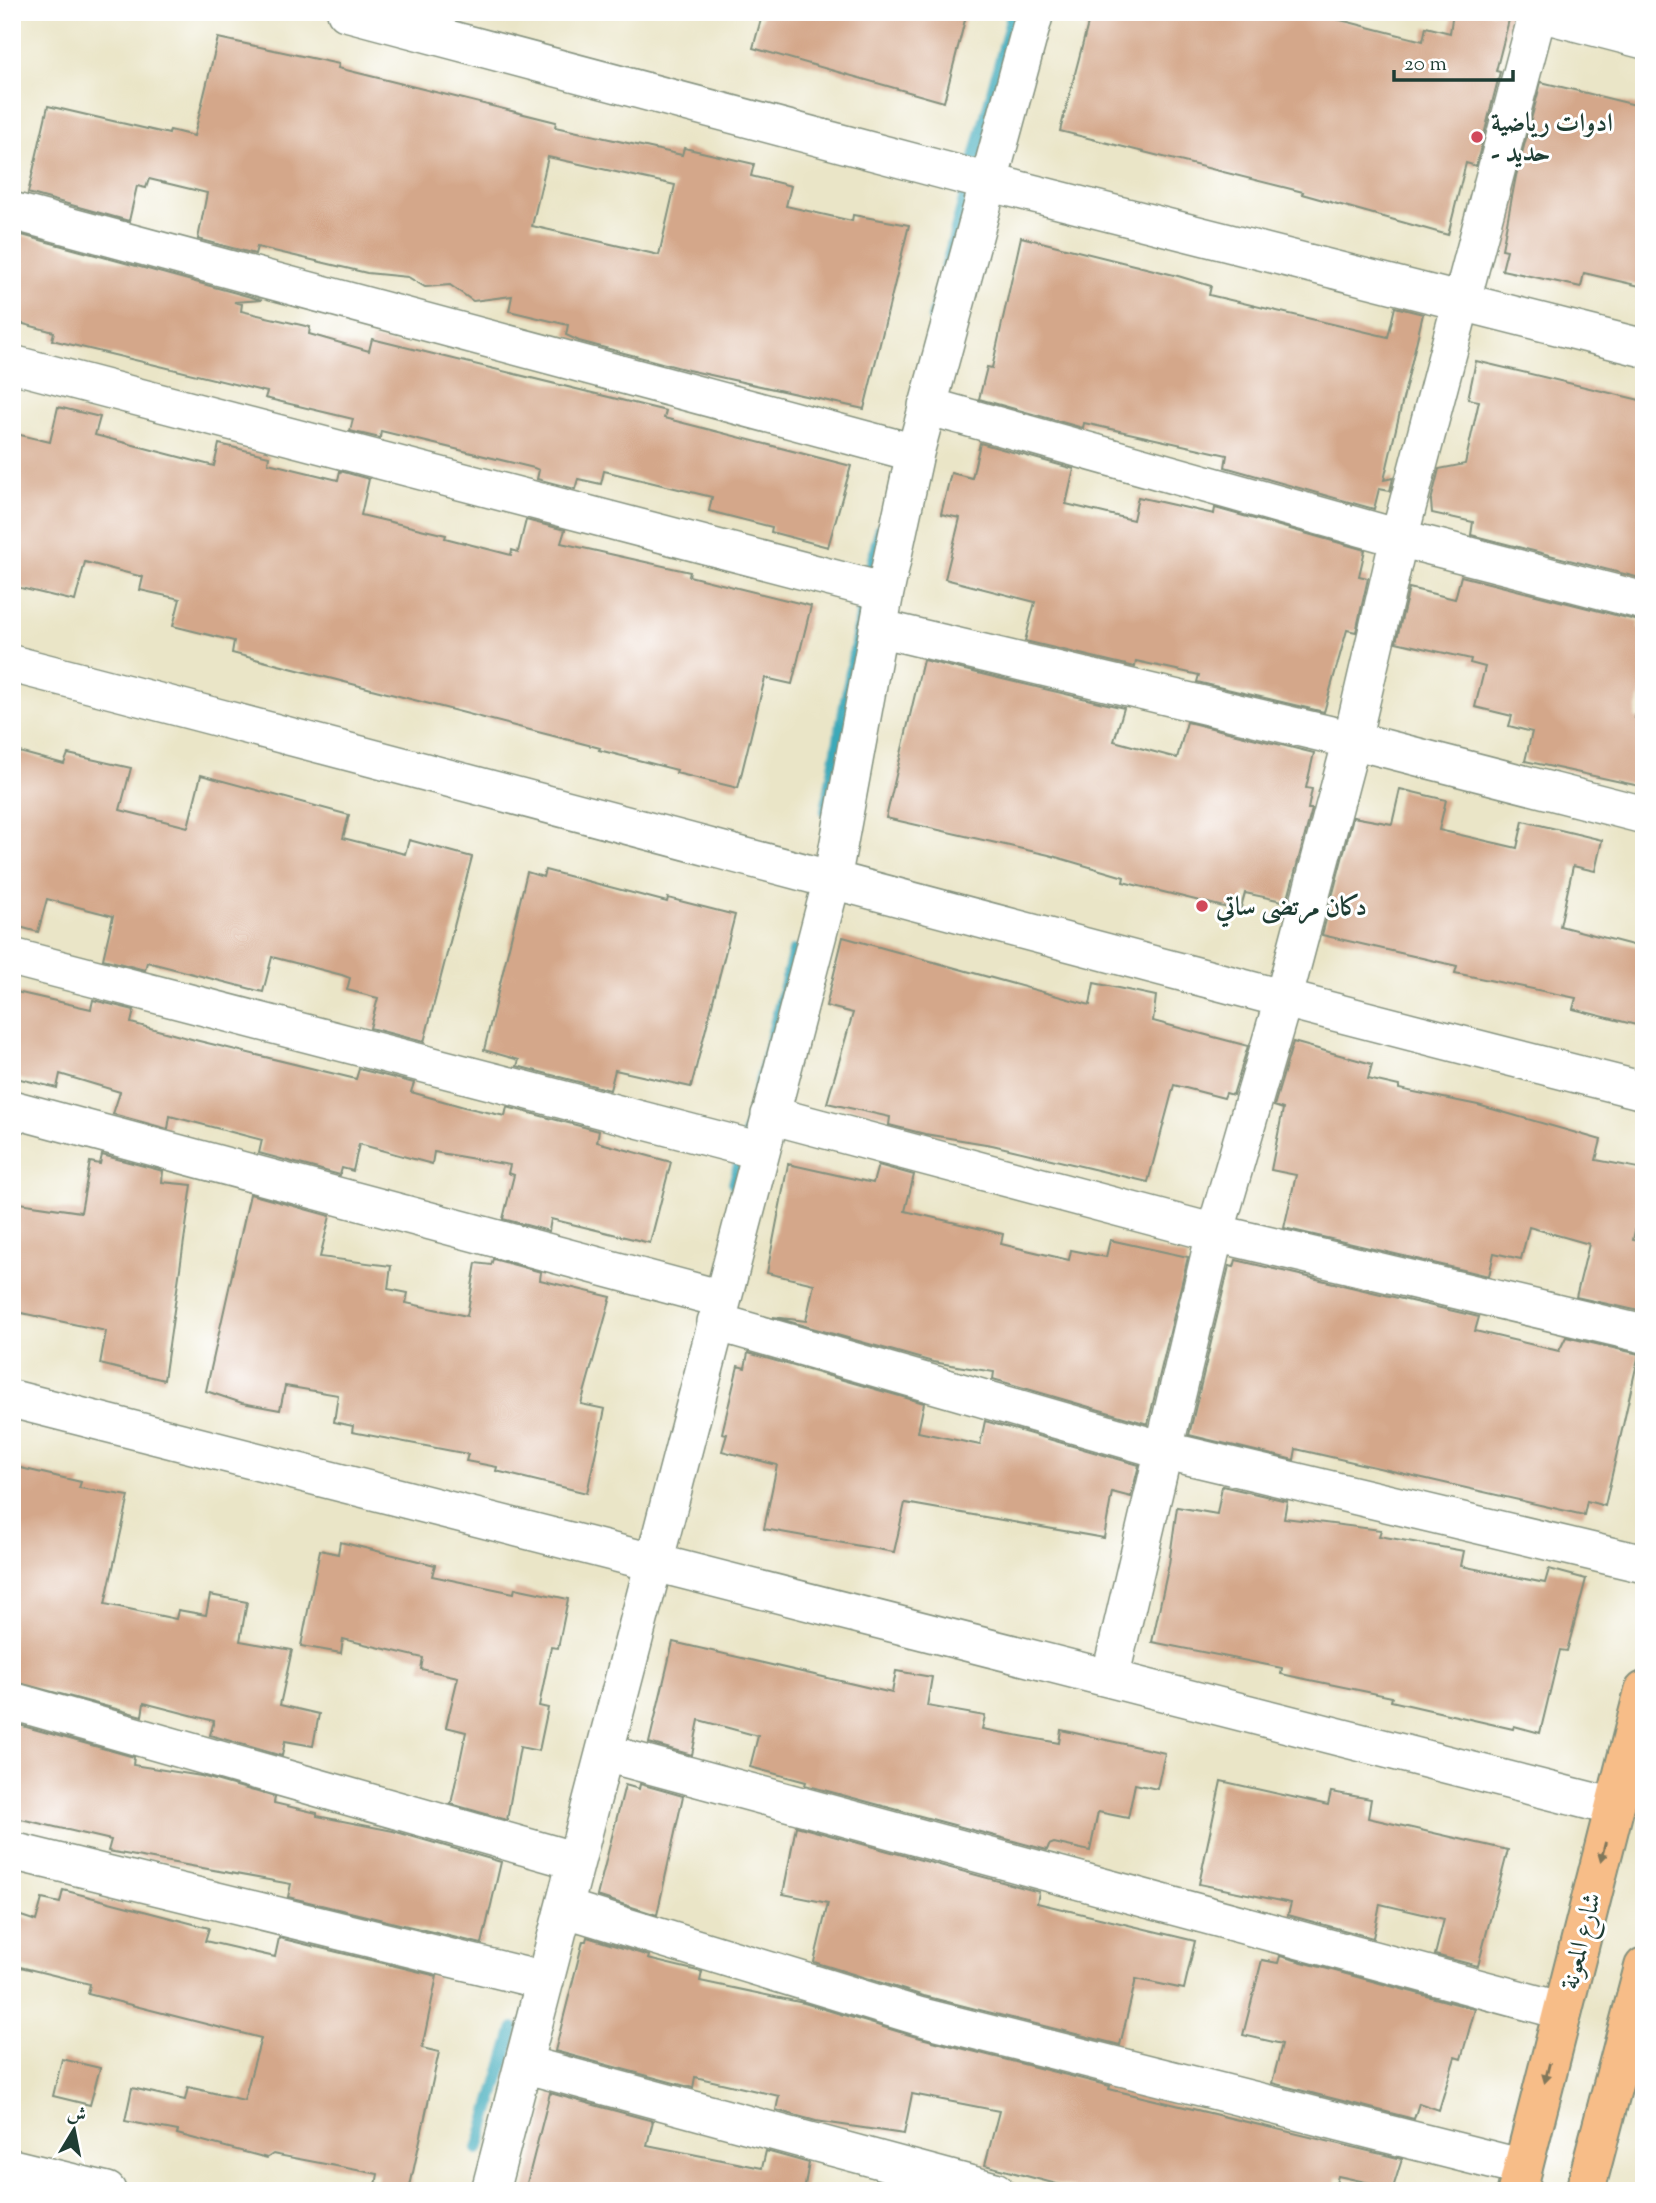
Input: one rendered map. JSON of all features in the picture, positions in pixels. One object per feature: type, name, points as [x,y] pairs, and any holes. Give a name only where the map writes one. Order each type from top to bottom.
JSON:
[{"type":"highway","name":"شارع المعونة","points":[[1520,2179],[1644,1691]]},
{"type":"highway","points":[[1587,2190],[1637,2022],[1644,1967]]},
{"type":"street","points":[[346,12],[988,182],[1461,299],[1644,348]]},
{"type":"street","points":[[490,2191],[832,880],[878,628],[915,453],[1035,12]]},
{"type":"street","points":[[1110,1678],[1215,1233],[1283,1000],[1352,740],[1399,538],[1538,12],[1644,40]]},
{"type":"street","points":[[12,211],[915,453]]},
{"type":"street","points":[[12,364],[885,592]]},
{"type":"street","points":[[927,406],[1399,538],[1644,601]]},
{"type":"street","points":[[878,628],[1352,740],[1644,815]]},
{"type":"street","points":[[12,664],[443,775],[1283,1000],[1644,1091]]},
{"type":"street","points":[[12,957],[761,1151]]},
{"type":"street","points":[[12,1109],[719,1311],[1163,1450],[1644,1564]]},
{"type":"street","points":[[770,1115],[1215,1233],[1644,1334]]},
{"type":"street","points":[[12,1399],[1614,1807]]},
{"type":"street","points":[[12,1701],[576,1861]]},
{"type":"street","points":[[605,1753],[1563,2011]]},
{"type":"street","points":[[12,1851],[545,1981]]},
{"type":"street","points":[[564,1908],[918,2016],[1520,2179]]},
{"type":"street","points":[[523,2064],[995,2191]]},
{"type":"street","points":[[12,2168],[107,2191]]},
{"type":"building","points":[[763,12],[967,12],[944,102],[753,48]]},
{"type":"building","points":[[1091,12],[1309,12],[1423,41],[1426,27],[1450,33],[1453,12],[1511,12],[1496,71],[1500,72],[1476,166],[1466,163],[1448,235],[1302,194],[1303,192],[1060,131]]},
{"type":"building","points":[[218,38],[339,64],[338,68],[556,122],[555,127],[682,155],[684,148],[754,164],[751,176],[791,186],[786,206],[852,221],[853,215],[909,225],[864,409],[688,370],[579,341],[566,335],[568,325],[509,311],[512,296],[473,301],[450,285],[425,287],[408,277],[367,273],[257,247],[255,254],[198,239],[207,193],[149,179],[146,188],[137,186],[129,221],[28,193],[48,106],[169,134],[170,130],[194,136]],"holes":[[[548,157],[675,185],[659,255],[532,226]]]},
{"type":"building","points":[[1541,82],[1644,107],[1644,287],[1584,273],[1581,287],[1502,270],[1507,250],[1502,249],[1516,176]]},
{"type":"building","points":[[18,234],[262,300],[234,302],[242,304],[241,311],[310,327],[309,334],[369,351],[372,339],[666,411],[664,418],[851,466],[828,547],[771,532],[772,527],[709,511],[712,497],[604,471],[601,484],[578,479],[575,489],[537,479],[539,470],[534,468],[381,431],[380,438],[350,431],[353,419],[265,398],[267,392],[52,340],[54,332],[12,321],[12,256]]},
{"type":"building","points":[[1021,237],[1211,286],[1209,295],[1388,337],[1395,307],[1423,314],[1384,480],[1393,478],[1390,491],[1379,489],[1374,509],[1225,467],[1227,455],[1084,423],[1083,428],[979,399],[987,367],[992,368]]},
{"type":"building","points":[[1476,361],[1644,401],[1644,579],[1471,535],[1473,522],[1432,513],[1431,501],[1439,469],[1465,464],[1479,401],[1468,399]]},
{"type":"building","points":[[58,407],[100,417],[95,435],[214,466],[219,444],[269,456],[268,463],[338,480],[340,471],[369,479],[361,515],[446,535],[445,538],[511,555],[512,550],[518,552],[526,520],[565,530],[561,543],[690,572],[689,576],[811,606],[792,684],[765,678],[738,788],[676,773],[677,770],[599,750],[600,748],[232,653],[234,641],[173,626],[180,599],[140,590],[143,577],[85,562],[75,601],[12,586],[12,433],[50,442]]},
{"type":"building","points":[[980,443],[1074,469],[1066,504],[1133,520],[1138,497],[1214,514],[1215,508],[1365,550],[1359,576],[1368,578],[1356,632],[1347,630],[1324,712],[1197,682],[1199,675],[1136,661],[1135,667],[1025,641],[1035,602],[945,579],[960,518],[941,514],[951,473],[972,478]]},
{"type":"building","points":[[1461,576],[1639,621],[1638,628],[1644,630],[1644,679],[1635,718],[1644,720],[1644,787],[1525,761],[1532,732],[1509,726],[1512,716],[1475,707],[1485,667],[1470,663],[1471,659],[1396,642],[1409,588],[1455,599]]},
{"type":"building","points":[[923,660],[1124,708],[1114,741],[1177,758],[1187,722],[1314,753],[1306,788],[1312,789],[1308,809],[1312,809],[1287,902],[1245,893],[1240,911],[1123,882],[1124,877],[1049,855],[886,818]]},
{"type":"building","points":[[12,750],[64,764],[68,754],[131,768],[120,810],[188,827],[201,775],[349,815],[343,838],[405,854],[409,840],[472,857],[424,1042],[370,1028],[378,998],[347,990],[350,978],[342,975],[272,957],[263,992],[147,962],[145,970],[103,959],[113,916],[47,899],[38,932],[12,925]]},
{"type":"building","points":[[1400,789],[1446,800],[1439,830],[1517,848],[1523,821],[1602,840],[1595,871],[1573,866],[1560,926],[1644,948],[1644,1027],[1573,1009],[1576,998],[1455,973],[1457,966],[1322,935],[1353,817],[1392,824]]},
{"type":"building","points":[[545,870],[667,902],[668,898],[735,915],[691,1087],[615,1070],[610,1090],[517,1066],[519,1060],[484,1050],[527,872],[543,877]]},
{"type":"building","points":[[843,937],[1090,1005],[1094,983],[1156,996],[1153,1021],[1248,1046],[1233,1095],[1226,1093],[1224,1098],[1174,1085],[1148,1182],[992,1145],[925,1134],[889,1125],[890,1117],[827,1103],[853,1013],[826,1006]]},
{"type":"building","points":[[12,991],[91,1009],[93,1000],[134,1010],[131,1023],[199,1041],[356,1079],[359,1069],[414,1083],[411,1092],[464,1107],[505,1116],[507,1107],[599,1131],[597,1142],[671,1162],[650,1243],[551,1219],[549,1231],[503,1219],[514,1175],[508,1173],[510,1165],[434,1152],[432,1164],[359,1144],[353,1171],[342,1168],[340,1175],[259,1153],[262,1140],[170,1116],[168,1129],[113,1114],[120,1092],[60,1074],[57,1088],[12,1077]]},
{"type":"building","points":[[1293,1042],[1372,1064],[1368,1079],[1399,1086],[1399,1089],[1478,1105],[1601,1140],[1596,1160],[1644,1169],[1644,1188],[1633,1240],[1644,1242],[1644,1312],[1576,1297],[1589,1244],[1529,1227],[1521,1259],[1494,1253],[1489,1276],[1284,1228],[1296,1175],[1271,1170],[1283,1109],[1274,1106]]},
{"type":"building","points":[[102,1155],[163,1171],[162,1182],[192,1185],[164,1380],[100,1364],[106,1331],[12,1311],[12,1202],[81,1212],[90,1162],[100,1164]]},
{"type":"building","points":[[788,1164],[873,1183],[878,1165],[914,1175],[905,1211],[1003,1234],[1001,1244],[1069,1260],[1071,1250],[1106,1257],[1110,1240],[1188,1257],[1148,1424],[993,1379],[994,1372],[933,1362],[773,1317],[806,1321],[814,1284],[767,1273]]},
{"type":"building","points":[[250,1194],[330,1216],[320,1257],[391,1266],[388,1289],[408,1293],[406,1303],[467,1316],[476,1263],[491,1265],[493,1259],[541,1272],[540,1280],[611,1297],[581,1404],[605,1409],[587,1493],[496,1471],[497,1467],[466,1461],[468,1454],[352,1432],[353,1426],[334,1422],[338,1395],[285,1386],[280,1410],[242,1403],[206,1391]]},
{"type":"building","points":[[1236,1260],[1479,1317],[1475,1331],[1559,1351],[1566,1337],[1639,1354],[1605,1506],[1587,1501],[1584,1515],[1296,1449],[1294,1460],[1189,1435],[1229,1266],[1234,1267]]},
{"type":"building","points":[[748,1353],[924,1403],[918,1432],[980,1445],[985,1421],[1139,1465],[1131,1497],[1112,1492],[1104,1538],[905,1503],[894,1552],[764,1529],[777,1465],[722,1451],[727,1434],[722,1433],[738,1366],[745,1368]]},
{"type":"building","points":[[12,1466],[81,1482],[79,1488],[129,1496],[105,1604],[176,1619],[178,1610],[206,1615],[210,1595],[247,1602],[240,1641],[292,1650],[280,1705],[319,1714],[313,1746],[285,1741],[282,1756],[210,1735],[214,1721],[144,1703],[142,1716],[12,1681]]},
{"type":"building","points":[[1222,1486],[1287,1501],[1284,1518],[1381,1530],[1379,1536],[1464,1551],[1461,1566],[1545,1583],[1549,1569],[1586,1579],[1567,1651],[1560,1650],[1540,1733],[1391,1701],[1392,1697],[1281,1674],[1282,1668],[1152,1642],[1169,1564],[1177,1507],[1217,1514]]},
{"type":"building","points":[[340,1542],[435,1565],[432,1576],[514,1593],[515,1588],[568,1599],[558,1648],[551,1647],[539,1706],[548,1708],[539,1751],[520,1747],[507,1820],[451,1804],[466,1732],[446,1727],[458,1677],[421,1669],[423,1658],[343,1639],[341,1653],[301,1646],[320,1550],[338,1554]]},
{"type":"building","points":[[673,1642],[892,1693],[896,1671],[932,1677],[927,1706],[985,1716],[982,1729],[1059,1743],[1061,1730],[1165,1753],[1157,1789],[1135,1784],[1128,1818],[1098,1812],[1090,1851],[1054,1843],[1049,1845],[1047,1850],[805,1785],[806,1782],[750,1767],[758,1736],[699,1720],[692,1755],[649,1743]]},
{"type":"building","points":[[12,1723],[134,1757],[133,1765],[201,1776],[275,1797],[274,1803],[317,1813],[317,1816],[393,1831],[501,1862],[482,1944],[288,1897],[291,1884],[108,1851],[111,1840],[12,1817]]},
{"type":"building","points":[[1221,1781],[1328,1805],[1331,1792],[1371,1799],[1368,1818],[1508,1850],[1478,1966],[1435,1955],[1444,1919],[1380,1904],[1373,1938],[1288,1915],[1291,1903],[1199,1884]]},
{"type":"building","points":[[640,1784],[683,1796],[657,1915],[597,1896],[625,1785],[639,1789]]},
{"type":"building","points":[[796,1826],[1039,1892],[1037,1903],[1195,1941],[1184,1989],[1136,1979],[1120,2045],[924,1996],[814,1962],[828,1903],[783,1894]]},
{"type":"building","points":[[63,1890],[209,1928],[205,1941],[275,1957],[279,1938],[437,1976],[422,2048],[439,2052],[409,2191],[375,2191],[378,2174],[273,2154],[267,2158],[177,2134],[178,2131],[125,2121],[132,2088],[185,2100],[188,2087],[244,2100],[261,2038],[88,1994],[90,1984],[12,1965],[12,1913],[36,1921],[42,1899],[60,1903]]},
{"type":"building","points":[[587,1937],[649,1956],[648,1959],[702,1972],[700,1981],[804,2003],[913,2036],[1110,2086],[1109,2089],[1402,2159],[1393,2188],[1338,2176],[1334,2191],[1083,2191],[985,2165],[999,2111],[912,2094],[904,2134],[816,2121],[776,2110],[779,2096],[695,2077],[693,2088],[555,2051],[583,1941],[586,1941]]},
{"type":"building","points":[[1280,1956],[1475,2009],[1461,2059],[1455,2057],[1439,2110],[1419,2103],[1414,2119],[1272,2083],[1282,2044],[1243,2035],[1262,1960],[1278,1963]]},
{"type":"building","points":[[62,2059],[100,2068],[90,2105],[53,2096]]},
{"type":"building","points":[[550,2093],[653,2121],[647,2145],[762,2168],[766,2151],[809,2163],[804,2191],[525,2191]]},
{"type":"waterway","points":[[933,318],[1013,12]]},
{"type":"waterway","points":[[826,811],[866,589],[880,530]]},
{"type":"waterway","points":[[734,1184],[794,951]]},
{"type":"waterway","points":[[478,2149],[514,2028]]},
{"type":"place","name":"ادوات رياضية - حديد","points":[[1477,137]]},
{"type":"place","name":"دكان مرتضى ساتي","points":[[1202,906]]}]
